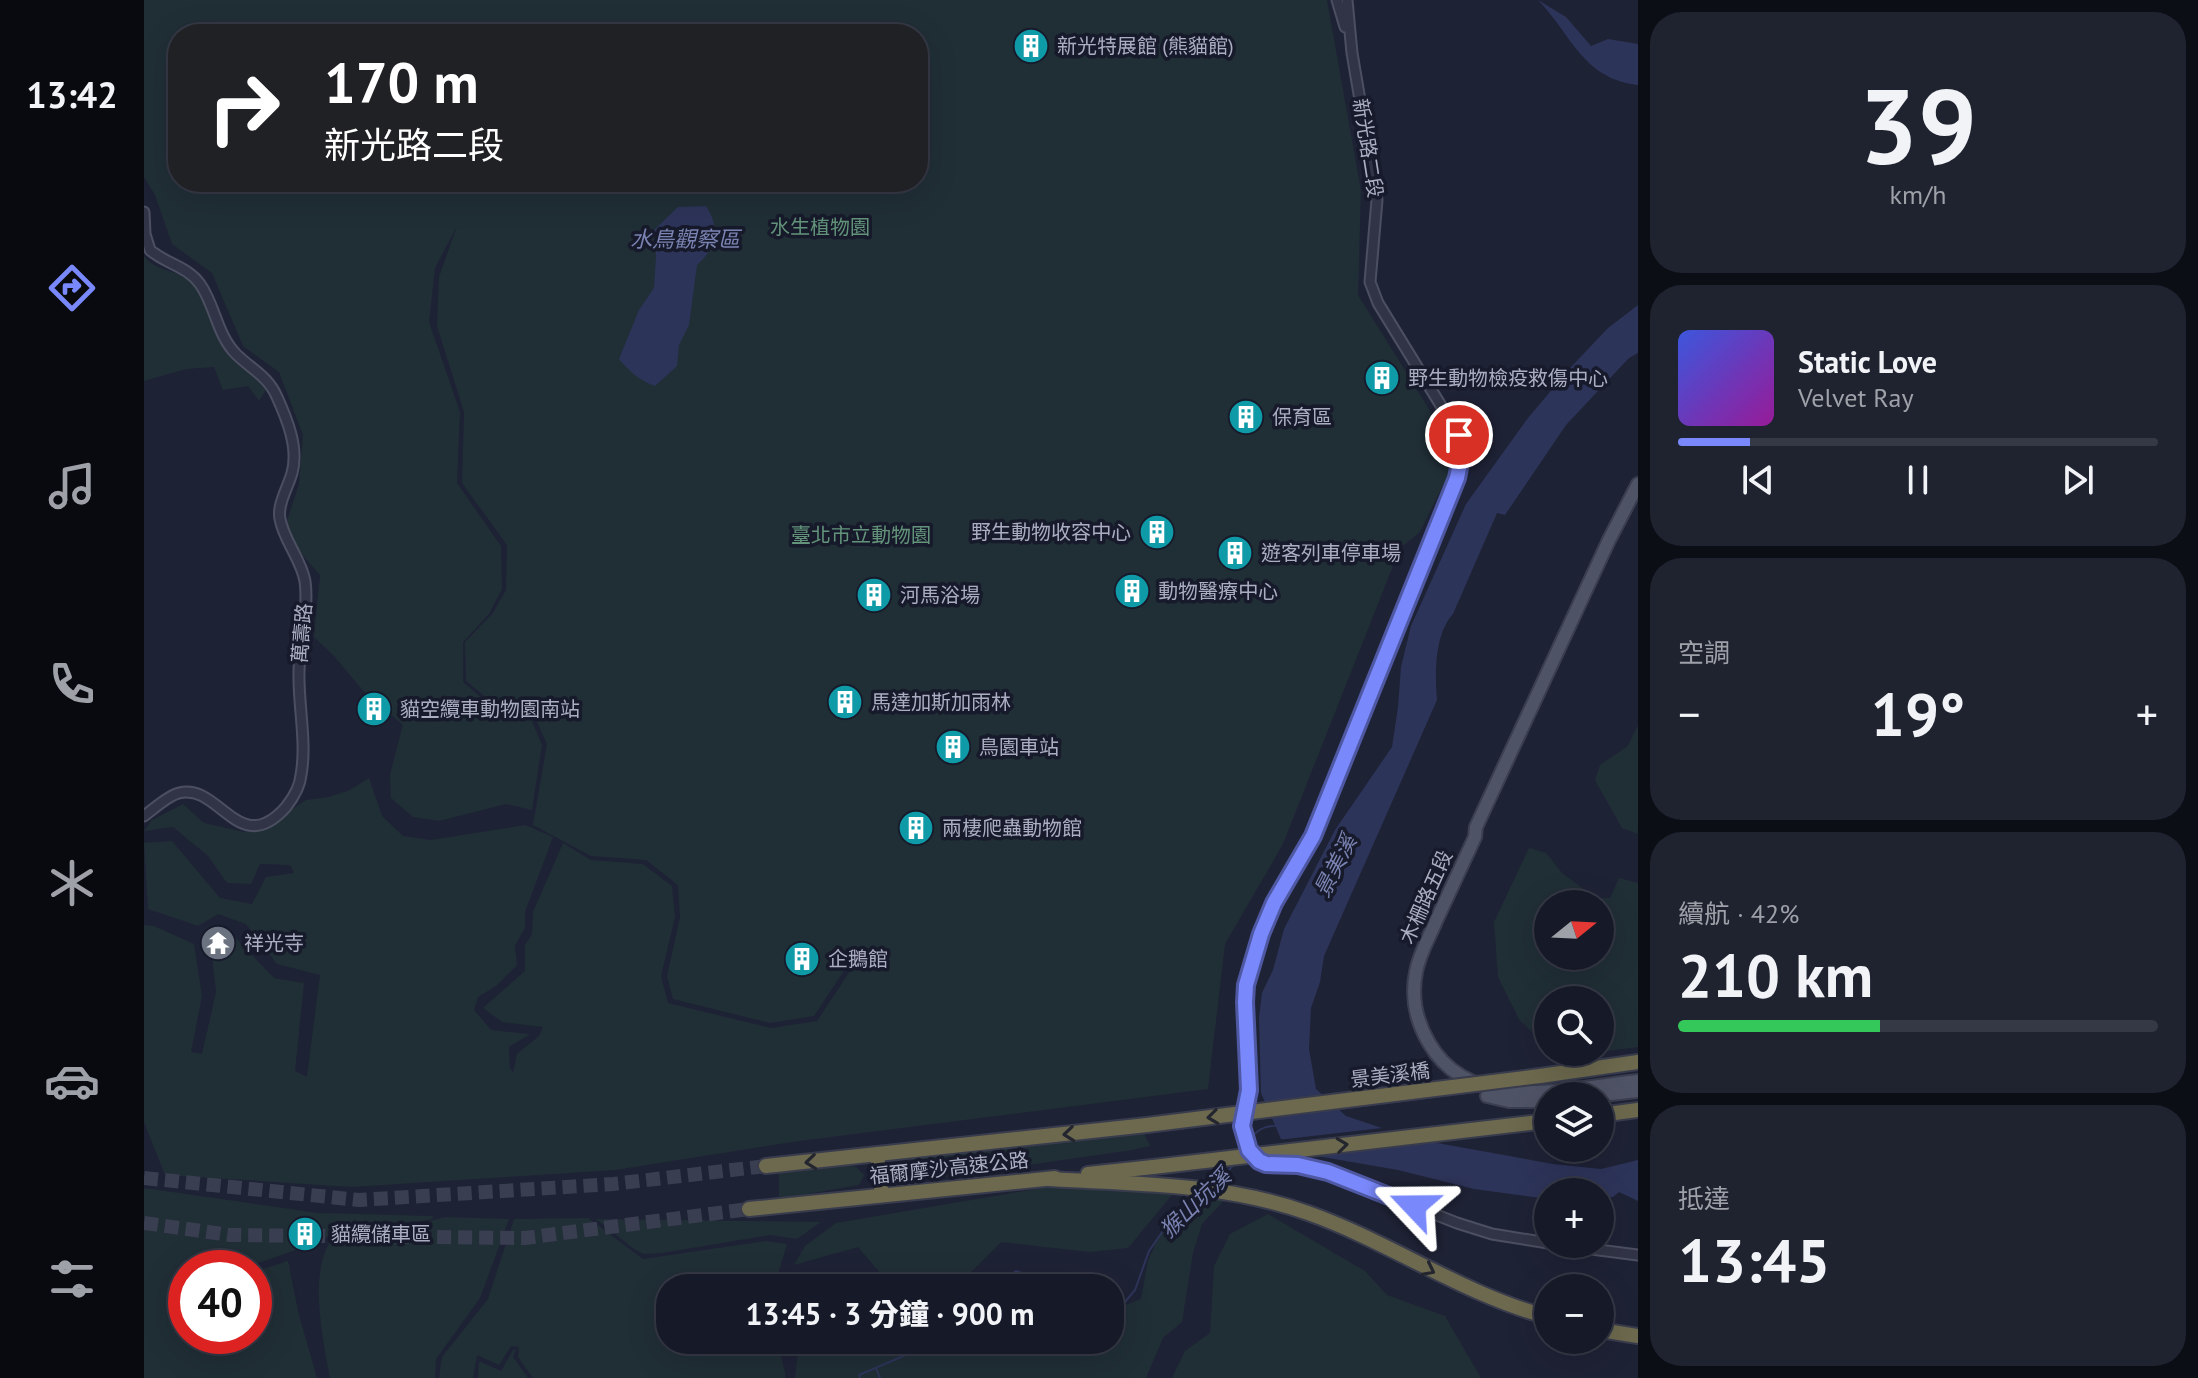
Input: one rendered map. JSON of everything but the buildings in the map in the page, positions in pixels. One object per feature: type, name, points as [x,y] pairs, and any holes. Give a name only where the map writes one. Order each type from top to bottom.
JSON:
[{"type":"highway","name":"景美溪橋","points":[[1147,1125],[1638,1064]]},
{"type":"highway","points":[[1614,1113],[1638,1110]]},
{"type":"highway","name":"福爾摩沙高速公路","points":[[749,1209],[1049,1179],[1534,1123]]},
{"type":"highway","name":"福爾摩沙高速公路","points":[[766,1166],[1147,1125]]},
{"type":"highway","points":[[877,1155],[882,1195]]},
{"type":"highway","points":[[1049,1179],[1218,1191],[1281,1204],[1358,1233],[1468,1288],[1534,1312]]},
{"type":"highway","points":[[1614,1332],[1638,1336]]},
{"type":"main road","name":"木柵路五段","points":[[1638,484],[1476,827],[1475,837],[1416,970],[1415,1005],[1431,1048],[1448,1067],[1470,1083],[1493,1090],[1534,1092],[1638,1081]]},
{"type":"main road","name":"木柵路五段","points":[[1476,827],[1468,834],[1410,961],[1406,987],[1410,1017],[1422,1049],[1461,1085],[1482,1095],[1509,1101],[1534,1101]]},
{"type":"main road","points":[[1614,1094],[1638,1091]]},
{"type":"street","name":"新光路二段","points":[[1337,0],[1352,53]]},
{"type":"street","name":"新光路二段","points":[[1347,0],[1352,53],[1377,200],[1371,287],[1459,435],[1462,453],[1457,478],[1313,836],[1274,903],[1261,934],[1246,994],[1249,1080],[1243,1134],[1249,1150],[1259,1161],[1328,1172],[1457,1223],[1492,1234],[1534,1241]]},
{"type":"street","name":"萬壽路","points":[[144,212],[145,234],[150,250],[186,269],[199,282],[228,344],[262,374],[276,394],[291,438],[294,460],[279,518],[302,572],[305,590],[298,674],[302,771],[290,801],[279,814],[255,825],[243,824],[203,798],[184,792],[175,794],[144,816]]},
{"type":"street","name":"新光路二段","points":[[1614,1252],[1638,1255]]},
{"type":"green space","name":"臺北市立動物園","points":[[144,0],[1327,0],[1361,191],[1358,295],[1452,446],[1451,469],[1420,532],[1400,548],[1283,844],[1225,944],[1208,1089],[792,1142],[615,1170],[352,1187],[165,1175],[144,1122],[144,925],[154,926],[194,944],[202,996],[191,1052],[202,1054],[216,992],[210,938],[220,931],[232,934],[274,978],[304,983],[295,1071],[307,1077],[320,975],[277,964],[246,924],[218,914],[198,926],[148,909],[144,843],[172,841],[220,898],[252,904],[266,877],[294,873],[290,865],[260,864],[251,884],[227,883],[208,856],[173,827],[144,831],[152,820],[183,804],[204,823],[244,832],[277,819],[306,800],[350,790],[369,778],[382,816],[403,836],[431,840],[525,825],[553,837],[525,912],[525,928],[515,945],[517,965],[496,986],[478,997],[474,1010],[491,1030],[530,1034],[509,1047],[513,1072],[517,1054],[539,1036],[543,1027],[502,1022],[483,1008],[525,971],[525,945],[532,934],[533,912],[563,843],[591,860],[643,864],[672,886],[675,917],[661,976],[668,1003],[771,1028],[817,1021],[854,965],[853,957],[814,1016],[770,1023],[673,999],[667,976],[680,917],[678,885],[646,860],[591,856],[533,825],[547,744],[532,711],[493,703],[466,681],[465,642],[493,613],[506,590],[507,545],[462,483],[464,412],[437,326],[439,277],[457,226],[435,268],[429,322],[460,412],[457,483],[501,546],[502,589],[489,614],[463,642],[463,682],[492,707],[528,712],[542,745],[532,810],[506,804],[439,821],[413,817],[391,798],[390,774],[403,725],[366,694],[314,637],[320,575],[283,533],[299,484],[303,435],[279,372],[243,346],[212,273],[172,244],[155,195],[144,177]]},
{"type":"green space","points":[[144,256],[156,266],[184,277],[196,288],[225,351],[267,388],[259,401],[248,386],[223,390],[214,367],[186,369],[144,381]]},
{"type":"green space","points":[[1638,725],[1638,834],[1622,828],[1595,780],[1600,765],[1628,746]]},
{"type":"green space","points":[[1529,848],[1546,853],[1562,873],[1585,890],[1534,890],[1534,970],[1614,970],[1614,890],[1619,878],[1638,883],[1638,1047],[1614,1050],[1614,986],[1534,986],[1534,1034],[1520,1021],[1498,977],[1494,922]]},
{"type":"green space","points":[[1143,1131],[1150,1146],[1132,1150],[932,1179],[907,1179],[899,1169],[908,1160],[931,1155]]},
{"type":"green space","points":[[856,1167],[864,1175],[859,1185],[779,1199],[779,1173]]},
{"type":"green space","points":[[1077,1182],[1182,1183],[1128,1248],[1090,1252],[1001,1242],[969,1274],[880,1274],[858,1247],[794,1265],[805,1246],[836,1223]]},
{"type":"green space","points":[[1209,1187],[1231,1193],[1202,1224],[1193,1253],[1182,1322],[1163,1338],[1146,1378],[795,1378],[798,1354],[1124,1354],[1124,1306],[1141,1299],[1148,1261],[1162,1229]]},
{"type":"green space","points":[[144,1188],[318,1213],[433,1216],[432,1219],[364,1233],[329,1235],[324,1240],[272,1258],[272,1250],[168,1250],[168,1354],[272,1354],[272,1266],[288,1261],[317,1378],[144,1378]]},
{"type":"green space","points":[[1268,1214],[1365,1271],[1387,1295],[1445,1316],[1481,1378],[1172,1378],[1185,1351],[1210,1333],[1214,1266],[1230,1234]]},
{"type":"green space","points":[[445,1217],[509,1219],[480,1298],[436,1359],[435,1378],[330,1378],[321,1326],[319,1287],[325,1253],[332,1239],[372,1237]]},
{"type":"green space","points":[[588,1218],[643,1259],[766,1241],[787,1244],[778,1274],[656,1274],[656,1354],[780,1354],[785,1378],[533,1378],[518,1357],[519,1347],[511,1346],[499,1365],[477,1355],[473,1378],[439,1378],[442,1357],[488,1299],[514,1219]]},
{"type":"green space","points":[[596,1219],[821,1222],[797,1239],[770,1235],[644,1254]]},
{"type":"green space","points":[[513,1350],[516,1350],[513,1357],[528,1378],[478,1378],[479,1361],[501,1371]]},
{"type":"water","points":[[1538,0],[1566,17],[1591,46],[1608,39],[1638,44],[1638,85],[1619,81],[1591,65]]},
{"type":"water","name":"水鳥觀察區","points":[[706,206],[714,223],[714,238],[709,252],[697,265],[689,325],[679,345],[677,366],[655,386],[635,375],[619,359],[639,310],[654,288],[654,230],[678,207]]},
{"type":"water","name":"景美溪","points":[[1638,305],[1638,353],[1629,358],[1566,425],[1505,515],[1497,513],[1442,633],[1436,667],[1437,700],[1324,956],[1320,982],[1311,1008],[1309,1049],[1316,1089],[1346,1116],[1415,1139],[1534,1162],[1601,1169],[1638,1160],[1638,1201],[1619,1192],[1614,1196],[1614,1178],[1534,1178],[1534,1197],[1474,1189],[1398,1170],[1311,1155],[1281,1139],[1261,1093],[1259,1018],[1262,993],[1273,970],[1284,929],[1335,830],[1392,747],[1401,667],[1411,626],[1466,504],[1528,418],[1608,328]]},
{"type":"pier","points":[[1391,1127],[1416,1135],[1301,1154],[1277,1140]]},
{"type":"waterway","name":"猴山坑溪","points":[[1249,1141],[1261,1129],[1277,1126]]},
{"type":"waterway","name":"猴山坑溪","points":[[1216,1185],[1235,1163]]},
{"type":"waterway","name":"猴山坑溪","points":[[1124,1303],[1135,1290],[1149,1251],[1167,1225],[1205,1195]]},
{"type":"waterway","name":"猴山坑溪","points":[[1012,1274],[1016,1271],[1025,1274]]},
{"type":"waterway","name":"猴山坑溪","points":[[860,1378],[859,1375],[908,1354]]},
{"type":"waterway","points":[[876,1368],[880,1378]]},
{"type":"tunnel","points":[[144,1178],[359,1200],[613,1184],[766,1166]]},
{"type":"tunnel","points":[[144,1223],[230,1235],[525,1238],[749,1209]]},
{"type":"place","name":"新光特展館 (熊貓館)","points":[[1031,46]]},
{"type":"place","name":"野生動物檢疫救傷中心","points":[[1382,378]]},
{"type":"place","name":"保育區","points":[[1246,417]]},
{"type":"place","name":"野生動物收容中心","points":[[1157,532]]},
{"type":"place","name":"遊客列車停車場","points":[[1235,553]]},
{"type":"place","name":"動物醫療中心","points":[[1132,591]]},
{"type":"place","name":"河馬浴場","points":[[874,595]]},
{"type":"place","name":"馬達加斯加雨林","points":[[845,702]]},
{"type":"place","name":"貓空纜車動物園南站","points":[[374,709]]},
{"type":"place","name":"鳥園車站","points":[[953,747]]},
{"type":"place","name":"兩棲爬蟲動物館","points":[[916,828]]},
{"type":"place","name":"祥光寺","points":[[218,943]]},
{"type":"place","name":"企鵝館","points":[[802,959]]},
{"type":"place","name":"貓纜儲車區","points":[[305,1234]]},
{"type":"route","points":[[1414,1206],[1328,1172],[1298,1165],[1266,1164],[1249,1150],[1242,1126],[1249,1090],[1245,1002],[1246,985],[1269,914],[1313,836],[1457,478],[1462,453],[1459,435]]},
{"type":"park label","name":"水生植物園","points":[[820,227]]}]
